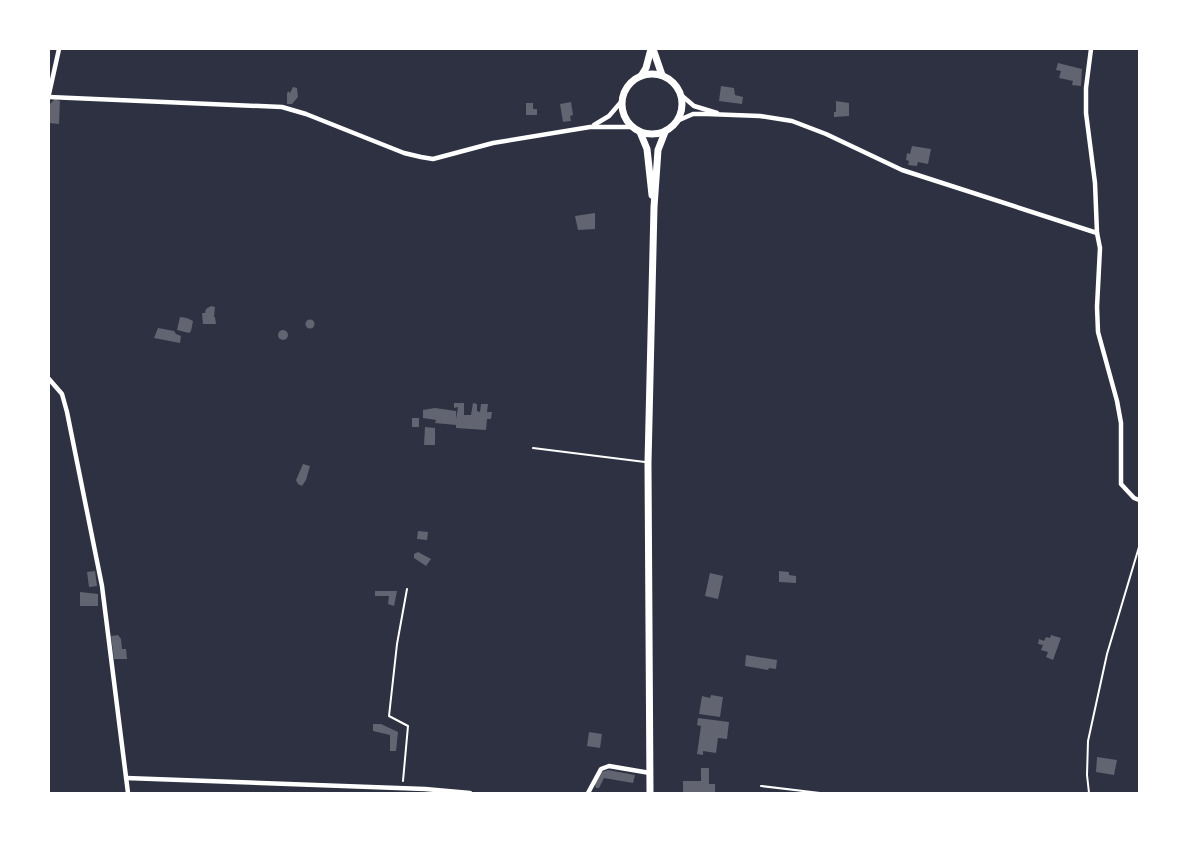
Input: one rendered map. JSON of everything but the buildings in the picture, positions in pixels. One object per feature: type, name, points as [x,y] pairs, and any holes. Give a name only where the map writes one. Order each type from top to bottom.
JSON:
[{"type":"main road","points":[[652,49],[662,75]]},
{"type":"main road","points":[[642,76],[652,49]]},
{"type":"main road","points":[[650,793],[648,463],[654,207],[658,150],[665,132],[677,121],[681,112],[681,94],[674,83],[662,75],[642,76],[629,84],[625,90],[621,102],[625,119],[640,132],[656,134],[665,132]]},
{"type":"main road","points":[[640,132],[647,149],[654,207]]},
{"type":"street","points":[[59,49],[49,96],[282,107],[306,114],[404,153],[427,158],[493,143],[590,127],[632,127]]},
{"type":"street","points":[[1091,49],[1086,88],[1086,113],[1095,183],[1097,233],[1100,248],[1097,307],[1098,332],[1118,408],[1121,484],[1134,498],[1139,500]]},
{"type":"street","points":[[681,94],[694,106],[723,114]]},
{"type":"street","points":[[590,127],[609,116],[621,102]]},
{"type":"street","points":[[677,121],[693,114],[723,114],[760,116],[792,121],[826,134],[902,170],[1097,233]]},
{"type":"street","points":[[49,379],[62,394],[67,412],[100,576],[128,793]]},
{"type":"street","points":[[588,793],[600,769],[609,766],[650,773]]},
{"type":"street","points":[[126,778],[470,793]]},
{"type":"lane","points":[[533,448],[648,463]]},
{"type":"lane","points":[[761,786],[820,793]]},
{"type":"path","points":[[1089,793],[1087,775],[1088,742],[1107,654],[1139,547]]},
{"type":"path","points":[[403,789],[408,726],[389,716],[397,644],[407,588]]}]
